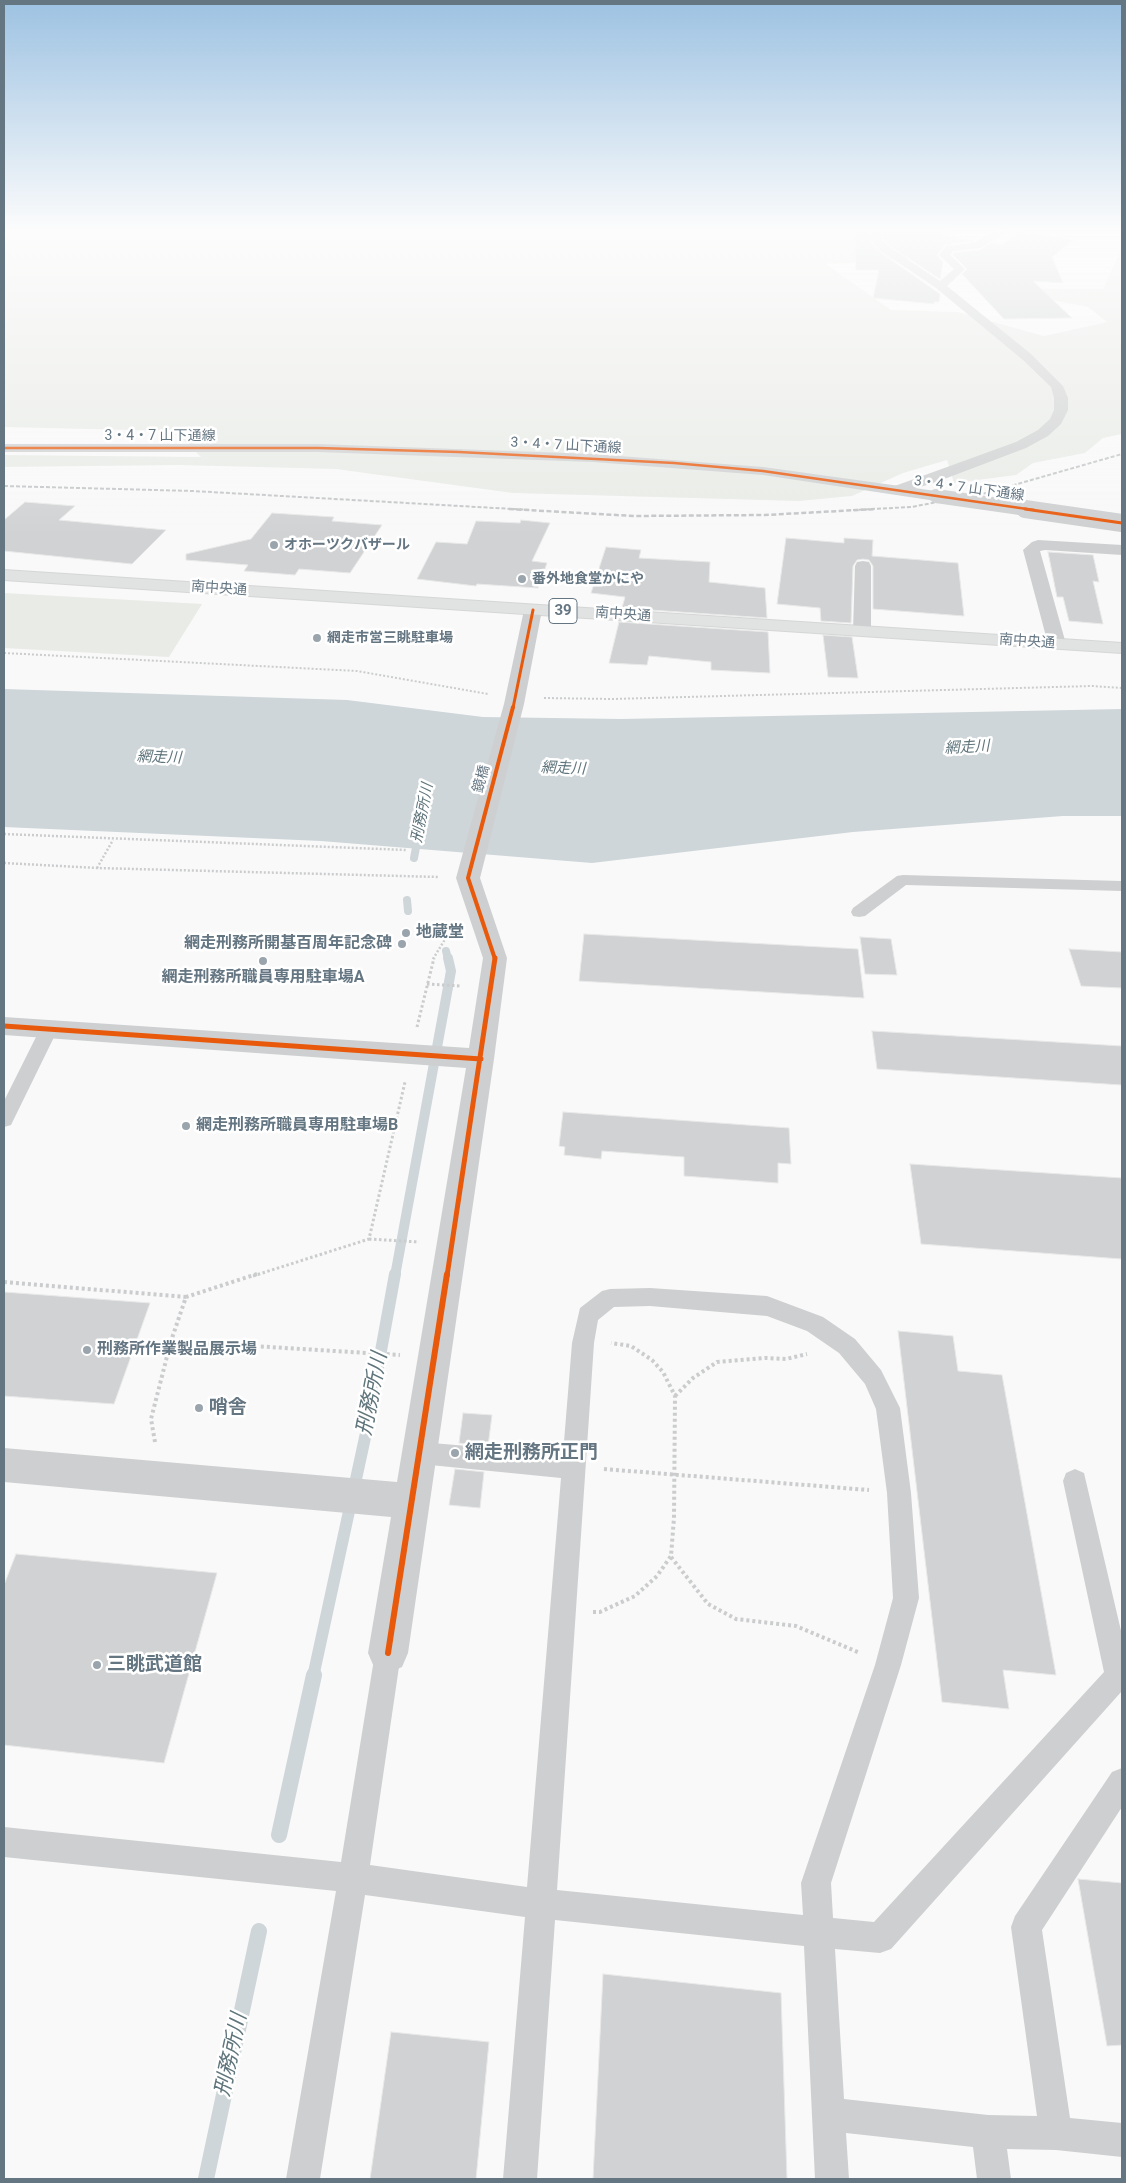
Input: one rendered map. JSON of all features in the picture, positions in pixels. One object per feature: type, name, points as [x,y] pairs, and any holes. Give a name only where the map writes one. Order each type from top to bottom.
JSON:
[{"type":"highway","name":"南中央通","points":[[4,575],[1122,648]]},
{"type":"street","points":[[897,490],[934,478],[1022,444],[1043,433],[1056,421],[1060,410],[1061,398],[1057,386],[1027,357],[995,331]]},
{"type":"street","name":"3・4・7 山下通線","points":[[4,448],[318,448],[602,459],[763,470],[1122,523]]},
{"type":"street","points":[[1057,644],[1031,550],[1038,545],[1122,550]]},
{"type":"street","points":[[862,632],[863,566]]},
{"type":"street","name":"鏡橋","points":[[470,869],[514,701],[534,610]]},
{"type":"street","points":[[388,1653],[482,1059],[495,958],[480,914],[470,869]]},
{"type":"street","points":[[4,1026],[482,1059]]},
{"type":"street","points":[[4,1465],[412,1501]]},
{"type":"lane","points":[[859,912],[903,880],[1122,886]]},
{"type":"lane","points":[[4,1120],[49,1029]]},
{"type":"lane","points":[[520,2179],[583,1343],[588,1315],[610,1298],[650,1298],[767,1306],[815,1324],[846,1346],[873,1377],[888,1408],[898,1493],[906,1598],[888,1665],[816,1883],[832,2179]]},
{"type":"lane","points":[[420,1452],[573,1467]]},
{"type":"lane","points":[[4,1842],[353,1878],[542,1904],[880,1938],[1118,1676],[1075,1481]]},
{"type":"lane","points":[[303,2179],[388,1653]]},
{"type":"lane","points":[[1056,2133],[1026,1927],[1122,1782]]},
{"type":"lane","points":[[828,2114],[988,2132],[1056,2133],[1122,2140]]},
{"type":"lane","points":[[988,2132],[994,2179]]},
{"type":"path","points":[[4,653],[357,671],[514,701],[1092,686],[1122,688]]},
{"type":"path","points":[[4,834],[113,840],[406,850]]},
{"type":"path","points":[[97,868],[113,840]]},
{"type":"path","points":[[4,863],[97,868],[470,869]]},
{"type":"path","points":[[369,1239],[429,1055],[427,984],[433,959],[447,936],[480,914]]},
{"type":"path","points":[[427,984],[455,986]]},
{"type":"path","points":[[4,1282],[186,1297],[369,1239],[412,1242]]},
{"type":"path","points":[[161,1479],[151,1419],[171,1341],[186,1297]]},
{"type":"path","points":[[171,1341],[388,1355]]},
{"type":"path","points":[[562,1616],[600,1612],[635,1596],[657,1576],[671,1556],[675,1396],[663,1372],[652,1360],[631,1346],[607,1342],[583,1343]]},
{"type":"path","points":[[675,1396],[693,1378],[717,1362],[765,1358],[786,1359],[846,1346]]},
{"type":"path","points":[[573,1467],[898,1493]]},
{"type":"path","points":[[671,1556],[708,1604],[736,1619],[796,1626],[888,1665]]},
{"type":"shaded area","points":[[4,331],[1026,331],[1044,336],[1067,331],[1122,331],[1122,434],[1103,438],[1085,453],[1033,463],[1016,475],[954,483],[947,460],[903,473],[852,496],[799,501],[513,493],[336,469],[178,465],[4,467],[4,455],[201,457],[175,431],[4,427]]},
{"type":"shaded area","points":[[4,593],[202,604],[169,657],[4,648]]},
{"type":"water","name":"網走川","points":[[4,689],[347,700],[483,717],[621,719],[1122,709],[1122,816],[1063,816],[853,832],[592,863],[321,841],[4,827]]},
{"type":"building","points":[[25,502],[75,506],[59,520],[166,530],[132,564],[4,551],[4,520]]},
{"type":"building","points":[[272,513],[334,517],[332,521],[382,525],[350,573],[299,569],[295,575],[244,571],[248,565],[186,560],[186,554],[251,539]]},
{"type":"building","points":[[521,520],[550,523],[532,561],[547,563],[538,588],[477,584],[476,586],[417,579],[436,542],[467,544],[476,521],[520,523]]},
{"type":"building","points":[[786,538],[844,543],[844,538],[873,540],[872,556],[958,563],[964,616],[873,609],[873,566],[869,560],[863,559],[857,560],[853,566],[851,623],[821,621],[820,608],[777,604]]},
{"type":"building","points":[[606,547],[641,550],[639,558],[710,562],[709,582],[765,588],[767,618],[622,608],[625,597],[591,593]]},
{"type":"building","points":[[1048,552],[1093,555],[1099,582],[1093,581],[1103,624],[1069,621],[1063,597],[1057,597]]},
{"type":"building","points":[[619,622],[768,632],[770,673],[711,670],[711,662],[649,656],[647,665],[609,663]]},
{"type":"building","points":[[823,635],[852,637],[858,678],[828,677]]},
{"type":"building","points":[[584,934],[858,949],[864,998],[579,981]]},
{"type":"building","points":[[860,937],[891,939],[897,975],[865,974]]},
{"type":"building","points":[[1069,949],[1122,952],[1122,988],[1081,986]]},
{"type":"building","points":[[872,1031],[1122,1046],[1122,1085],[877,1069]]},
{"type":"building","points":[[563,1112],[789,1128],[791,1164],[778,1163],[778,1183],[684,1176],[684,1157],[602,1151],[601,1159],[564,1155],[565,1147],[559,1146]]},
{"type":"building","points":[[910,1164],[1122,1178],[1122,1259],[921,1244]]},
{"type":"building","name":"刑務所作業製品展示場","points":[[4,1292],[150,1303],[114,1404],[4,1396]]},
{"type":"building","points":[[898,1331],[953,1336],[958,1371],[1002,1375],[1056,1675],[1003,1670],[1009,1709],[942,1702]]},
{"type":"building","points":[[463,1413],[492,1415],[488,1446],[459,1443]]},
{"type":"building","points":[[455,1469],[484,1472],[480,1508],[449,1505]]},
{"type":"building","name":"三眺武道館","points":[[16,1554],[217,1573],[164,1763],[4,1745],[4,1585]]},
{"type":"building","points":[[1078,1879],[1122,1883],[1122,2045],[1107,2046]]},
{"type":"building","points":[[603,1974],[781,1993],[787,2179],[593,2179]]},
{"type":"building","points":[[391,2032],[489,2042],[476,2179],[370,2179]]},
{"type":"waterway","name":"刑務所川","points":[[414,858],[418,837]]},
{"type":"waterway","name":"刑務所川","points":[[407,900],[408,911]]},
{"type":"waterway","name":"刑務所川","points":[[446,951],[448,959]]},
{"type":"waterway","name":"刑務所川","points":[[395,1276],[451,971],[448,958]]},
{"type":"waterway","name":"刑務所川","points":[[313,1677],[366,1433],[395,1274]]},
{"type":"waterway","name":"刑務所川","points":[[279,1835],[314,1675]]},
{"type":"waterway","name":"刑務所川","points":[[206,2179],[259,1931]]},
{"type":"railway","points":[[853,510],[911,507],[986,493],[1122,454]]},
{"type":"railway","points":[[4,486],[193,491],[531,510]]},
{"type":"railway","points":[[509,509],[634,516],[765,515],[876,509]]},
{"type":"cycle path","points":[[4,448],[318,448],[459,452],[674,463],[763,471],[1122,523]]},
{"type":"cycle path","points":[[388,1653],[481,1059],[495,958],[468,878],[514,704],[533,610]]},
{"type":"cycle path","points":[[4,1026],[481,1059]]},
{"type":"place","name":"オホーツクバザール","points":[[274,545]]},
{"type":"place","name":"番外地食堂かにや","points":[[522,579]]},
{"type":"place","name":"網走市営三眺駐車場","points":[[317,638]]},
{"type":"place","name":"地蔵堂","points":[[406,933]]},
{"type":"place","name":"網走刑務所開基百周年記念碑","points":[[402,944]]},
{"type":"place","name":"網走刑務所職員専用駐車場A","points":[[263,961]]},
{"type":"place","name":"網走刑務所職員専用駐車場B","points":[[186,1126]]},
{"type":"place","name":"刑務所作業製品展示場","points":[[87,1350]]},
{"type":"place","name":"哨舎","points":[[199,1408]]},
{"type":"place","name":"網走刑務所正門","points":[[455,1453]]},
{"type":"place","name":"三眺武道館","points":[[97,1665]]}]
